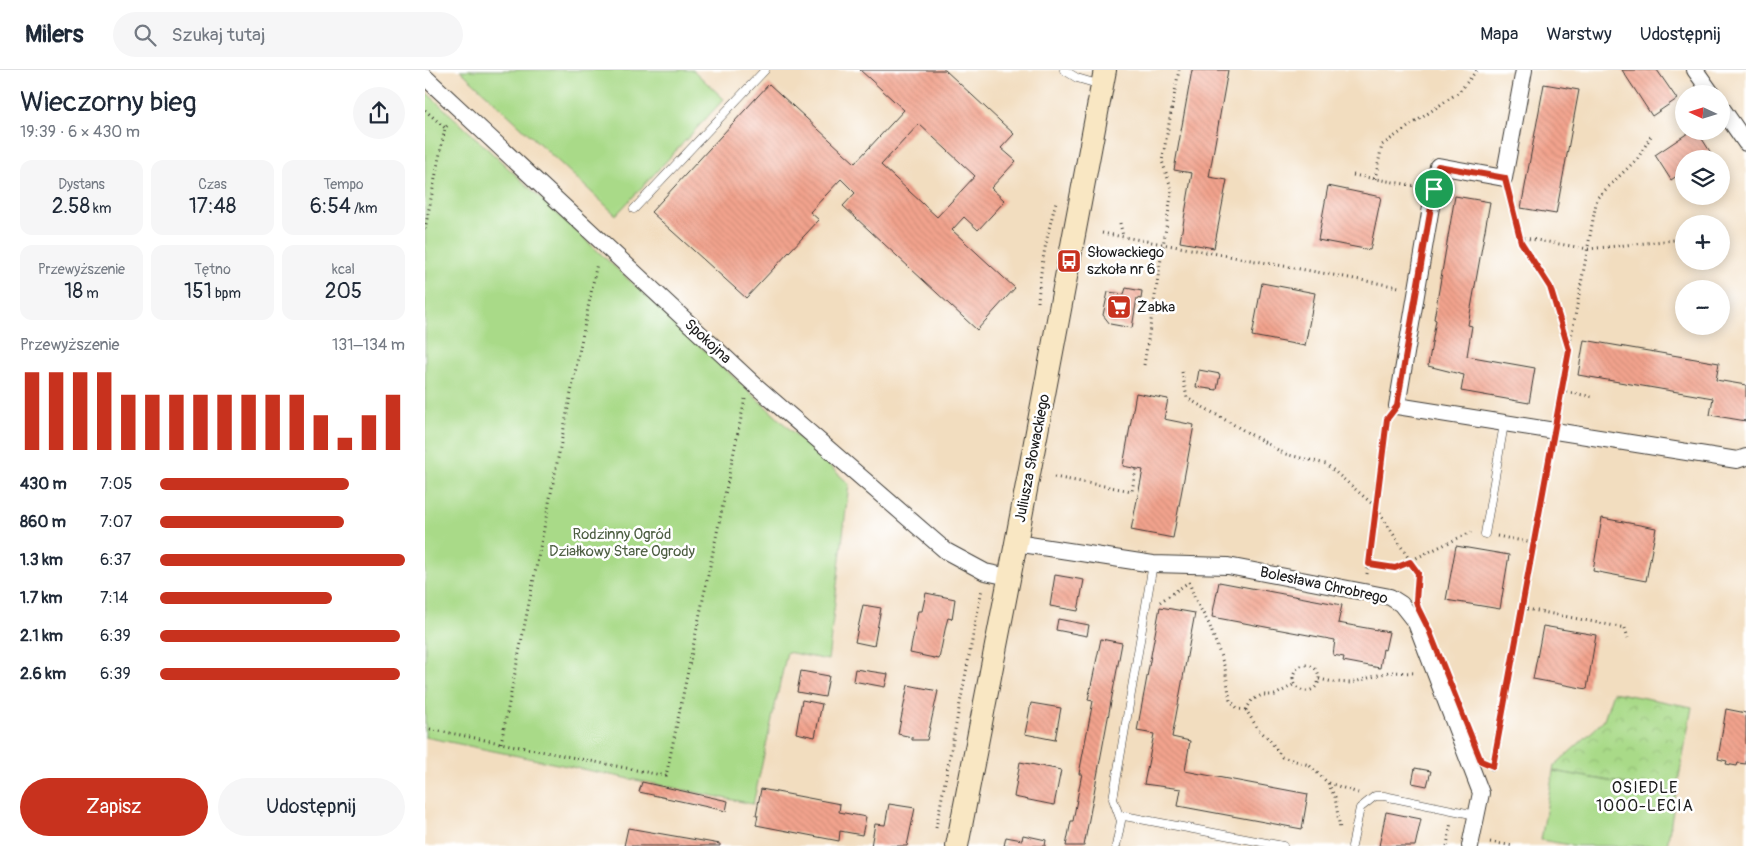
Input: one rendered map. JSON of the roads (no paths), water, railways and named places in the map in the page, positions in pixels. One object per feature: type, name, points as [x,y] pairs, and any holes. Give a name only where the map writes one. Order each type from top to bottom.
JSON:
[{"type":"street","points":[[1524,70],[1505,178],[1438,166],[1397,406],[1737,460],[1746,458]]},
{"type":"street","points":[[1695,70],[1706,85]]},
{"type":"street","name":"Spokojna","points":[[425,77],[757,386],[946,551],[985,572],[1009,577]]},
{"type":"street","name":"Juliusza Słowackiego","points":[[957,846],[1104,78]]},
{"type":"street","points":[[1730,121],[1746,143]]},
{"type":"street","name":"Bolesława Chrobrego","points":[[1016,543],[1153,564],[1241,568],[1391,597],[1401,604],[1416,623],[1481,793],[1476,815]]},
{"type":"street","points":[[1470,842],[1476,815]]},
{"type":"lane","points":[[634,209],[765,70]]},
{"type":"lane","points":[[1065,70],[1077,78],[1104,78]]},
{"type":"lane","points":[[1485,534],[1504,424]]},
{"type":"lane","points":[[1116,846],[1121,821],[1113,799],[1153,564]]},
{"type":"lane","points":[[1352,846],[1360,808],[1375,796],[1384,796],[1476,815]]},
{"type":"lane","points":[[1119,815],[1283,846]]},
{"type":"place","name":"Słowackiego szkoła nr 6","points":[[1069,261]]},
{"type":"place","name":"Żabka","points":[[1119,307]]},
{"type":"district","name":"OSIEDLE 1000-LECIA","points":[[1645,796]]},
{"type":"park label","name":"Rodzinny Ogród Działkowy Stare Ogrody","points":[[622,542]]}]
